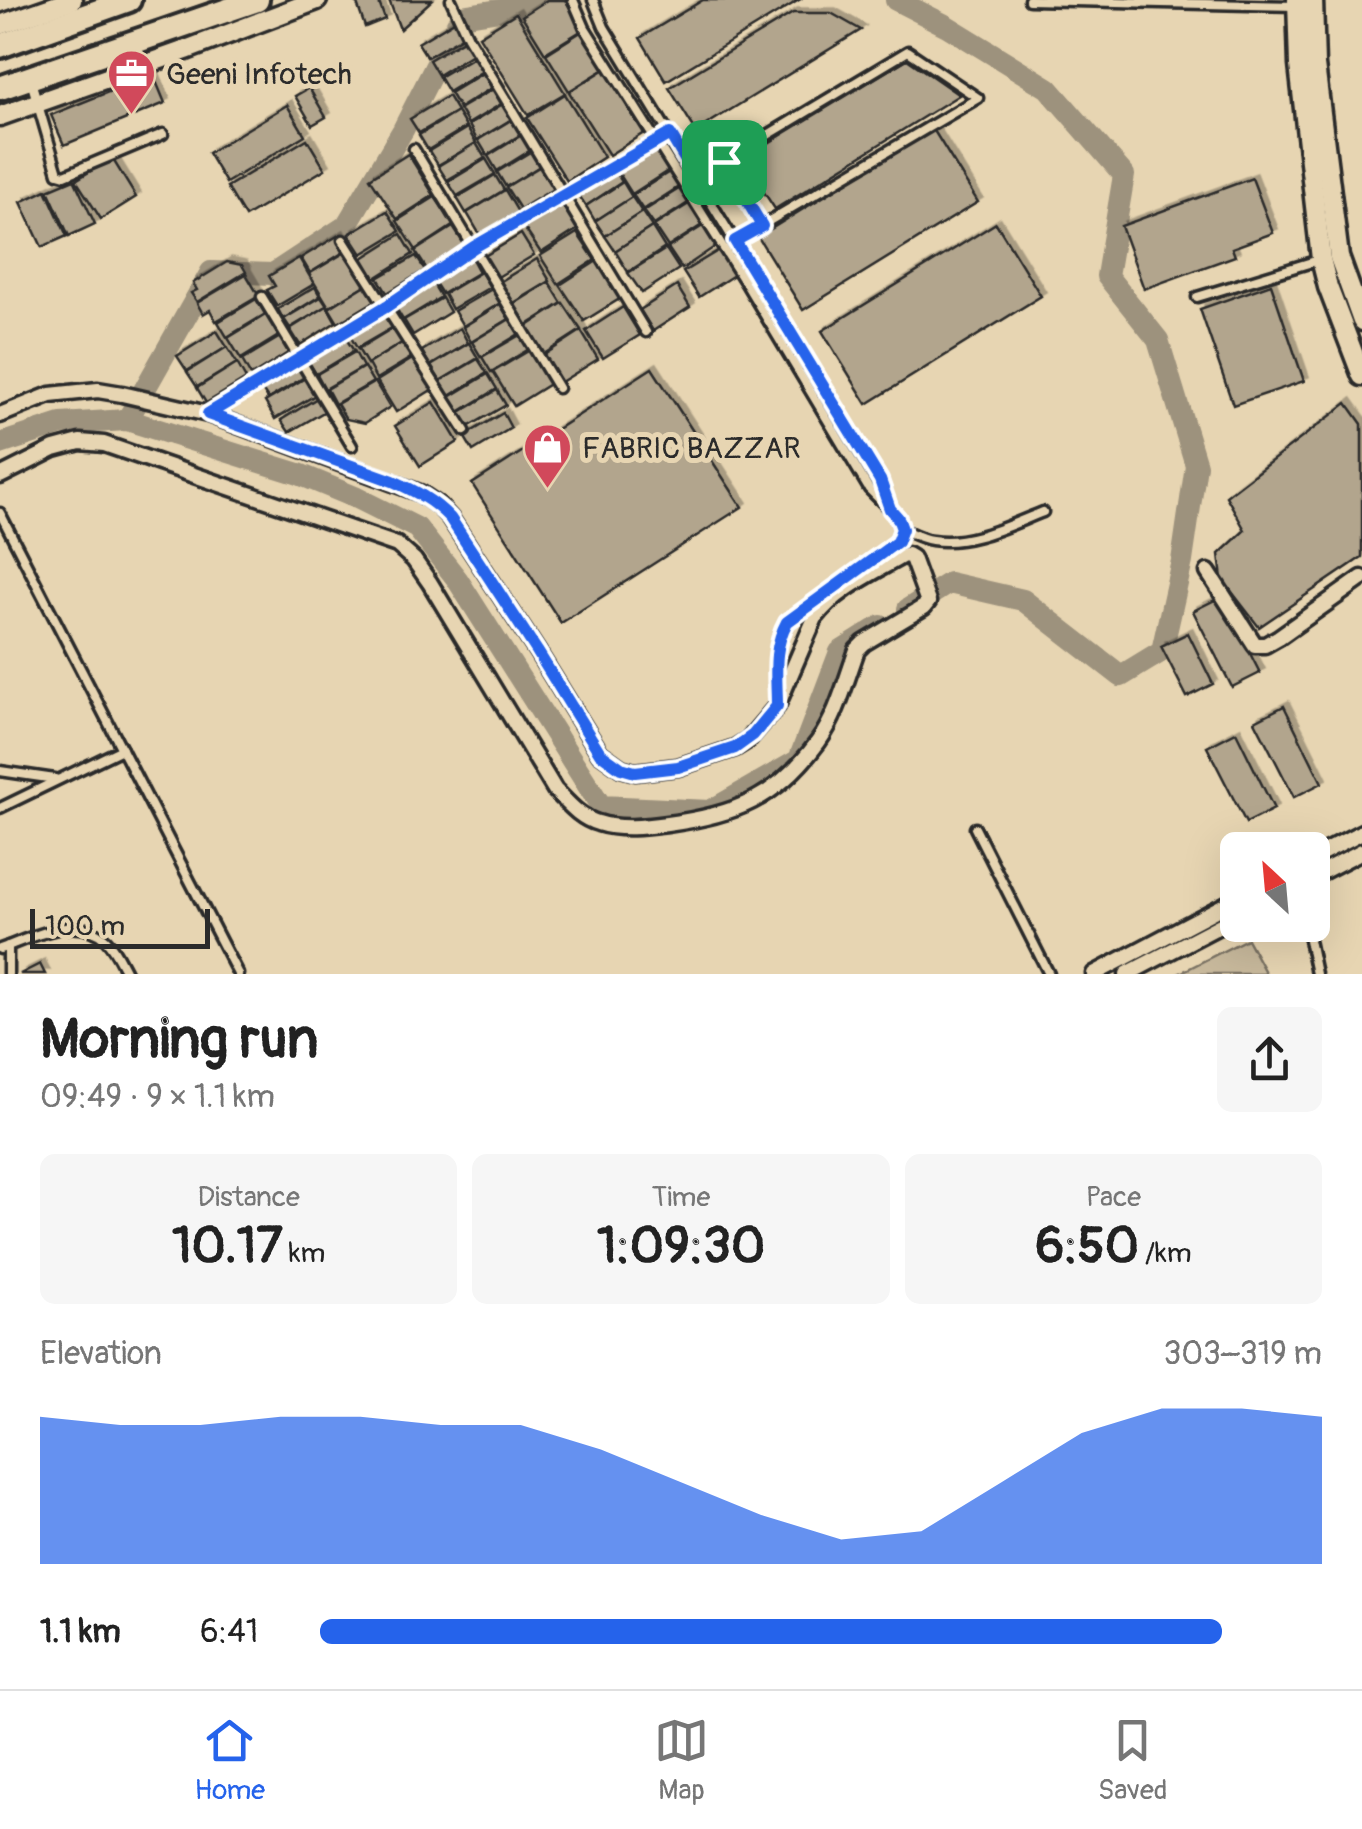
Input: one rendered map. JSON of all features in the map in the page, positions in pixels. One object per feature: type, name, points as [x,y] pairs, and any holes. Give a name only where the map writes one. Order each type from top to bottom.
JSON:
[{"type":"highway","points":[[0,46],[130,0]]},
{"type":"highway","points":[[0,88],[257,0]]},
{"type":"street","points":[[0,25],[72,0]]},
{"type":"street","points":[[0,116],[316,0]]},
{"type":"street","points":[[1302,2],[1315,65],[1330,258],[1328,287],[1362,376]]},
{"type":"street","points":[[1330,258],[1362,321]]},
{"type":"street","points":[[0,415],[50,395],[98,390],[122,394],[208,414],[420,493],[450,518],[600,753],[621,768],[635,772],[678,767],[735,748],[753,735],[777,706],[824,605],[902,556],[912,558],[928,602],[857,650],[828,724],[784,782],[738,809],[644,827],[614,826],[596,823],[555,790],[430,584],[414,560],[397,545],[104,444],[80,442],[54,449],[0,476]]},
{"type":"street","points":[[1208,572],[1255,645],[1266,645],[1362,578]]},
{"type":"street","points":[[1330,849],[1362,832]]},
{"type":"street","points":[[1330,868],[1362,851]]},
{"type":"street","points":[[1094,974],[1220,908]]},
{"type":"street","points":[[1127,974],[1220,925]]},
{"type":"lane","points":[[573,0],[585,28],[869,489],[898,518],[902,529],[897,542],[787,622],[776,648],[777,706]]},
{"type":"lane","points":[[593,0],[604,27],[880,480],[890,509]]},
{"type":"lane","points":[[1030,0],[1302,2]]},
{"type":"lane","points":[[452,1],[468,38],[646,332]]},
{"type":"lane","points":[[696,178],[908,51],[978,98],[735,241]]},
{"type":"lane","points":[[30,77],[58,173],[65,175],[163,134]]},
{"type":"lane","points":[[208,414],[387,306],[474,247],[670,134]]},
{"type":"lane","points":[[414,149],[558,388]]},
{"type":"lane","points":[[724,162],[762,226]]},
{"type":"lane","points":[[343,240],[465,431]]},
{"type":"lane","points":[[1198,298],[1330,258]]},
{"type":"lane","points":[[262,297],[352,446]]},
{"type":"lane","points":[[902,529],[937,541],[966,538],[1043,512]]},
{"type":"lane","points":[[0,514],[238,974]]},
{"type":"lane","points":[[0,808],[122,748]]},
{"type":"lane","points":[[0,770],[58,780]]},
{"type":"lane","points":[[975,828],[1049,974]]},
{"type":"lane","points":[[8,974],[4,948],[79,926],[106,941],[127,974]]},
{"type":"lane","points":[[1309,942],[1316,974]]},
{"type":"shaded area","points":[[1241,942],[1249,942],[1266,974],[1178,974]]},
{"type":"building","points":[[358,0],[378,0],[385,19],[365,27]]},
{"type":"building","points":[[389,0],[432,0],[400,29]]},
{"type":"building","points":[[547,0],[565,0],[584,29],[545,53],[522,16]]},
{"type":"building","points":[[703,0],[799,0],[666,81],[640,38]]},
{"type":"building","points":[[516,13],[565,93],[528,115],[479,36]]},
{"type":"building","points":[[793,13],[831,13],[861,30],[696,131],[669,88]]},
{"type":"building","points":[[456,20],[465,35],[427,57],[418,43]]},
{"type":"building","points":[[584,30],[608,67],[569,91],[546,54]]},
{"type":"building","points":[[467,38],[475,52],[438,75],[429,60]]},
{"type":"building","points":[[477,55],[486,69],[448,92],[439,77]]},
{"type":"building","points":[[907,59],[959,95],[775,209],[742,159]]},
{"type":"building","points":[[607,68],[647,131],[609,155],[569,92]]},
{"type":"building","points":[[488,70],[496,85],[459,108],[450,93]]},
{"type":"building","points":[[153,74],[165,103],[64,145],[51,115]]},
{"type":"building","points":[[497,87],[506,101],[468,124],[459,109]]},
{"type":"building","points":[[309,88],[326,117],[312,125],[295,96]]},
{"type":"building","points":[[565,94],[604,157],[567,181],[527,118]]},
{"type":"building","points":[[448,96],[457,111],[419,133],[410,119]]},
{"type":"building","points":[[506,102],[515,117],[477,140],[469,125]]},
{"type":"building","points":[[287,105],[305,135],[226,183],[208,153]]},
{"type":"building","points":[[457,112],[466,127],[428,150],[419,135]]},
{"type":"building","points":[[516,117],[525,132],[487,155],[478,140]]},
{"type":"building","points":[[467,128],[476,143],[438,165],[429,151]]},
{"type":"building","points":[[933,129],[978,202],[803,310],[758,237]]},
{"type":"building","points":[[525,133],[534,148],[497,171],[488,156]]},
{"type":"building","points":[[307,139],[325,169],[245,217],[227,187]]},
{"type":"building","points":[[476,143],[485,158],[447,180],[438,166]]},
{"type":"building","points":[[652,144],[669,170],[632,194],[615,167]]},
{"type":"building","points":[[535,149],[543,164],[506,187],[497,172]]},
{"type":"building","points":[[408,154],[434,195],[397,219],[370,178]]},
{"type":"building","points":[[112,158],[136,197],[101,219],[76,180]]},
{"type":"building","points":[[486,159],[495,174],[457,196],[448,182]]},
{"type":"building","points":[[544,164],[558,186],[520,209],[506,187]]},
{"type":"building","points":[[613,167],[622,182],[586,206],[576,191]]},
{"type":"building","points":[[671,171],[680,186],[643,210],[633,195]]},
{"type":"building","points":[[495,175],[504,190],[466,213],[457,198]]},
{"type":"building","points":[[1252,178],[1273,233],[1232,248],[1235,256],[1144,289],[1121,226]]},
{"type":"building","points":[[74,179],[95,224],[69,236],[48,190]]},
{"type":"building","points":[[623,182],[632,197],[595,221],[586,206]]},
{"type":"building","points":[[682,187],[691,201],[654,225],[644,211]]},
{"type":"building","points":[[46,190],[67,236],[42,247],[21,202]]},
{"type":"building","points":[[505,190],[518,212],[480,235],[467,213]]},
{"type":"building","points":[[435,197],[454,225],[416,250],[397,221]]},
{"type":"building","points":[[632,197],[642,212],[605,236],[595,221]]},
{"type":"building","points":[[560,202],[578,229],[541,253],[523,226]]},
{"type":"building","points":[[692,202],[705,223],[668,247],[654,226]]},
{"type":"building","points":[[387,211],[400,231],[362,254],[349,234]]},
{"type":"building","points":[[642,212],[652,227],[615,251],[605,236]]},
{"type":"building","points":[[996,223],[1041,296],[867,404],[822,331]]},
{"type":"building","points":[[706,224],[719,244],[682,269],[668,248]]},
{"type":"building","points":[[453,227],[466,247],[428,271],[415,251]]},
{"type":"building","points":[[652,227],[665,248],[628,272],[615,251]]},
{"type":"building","points":[[577,233],[595,260],[558,284],[540,256]]},
{"type":"building","points":[[401,234],[413,254],[375,278],[363,258]]},
{"type":"building","points":[[521,234],[534,255],[496,278],[483,257]]},
{"type":"building","points":[[339,235],[347,250],[310,273],[301,258]]},
{"type":"building","points":[[666,249],[679,269],[642,293],[628,273]]},
{"type":"building","points":[[721,249],[737,273],[699,297],[683,272]]},
{"type":"building","points":[[349,250],[369,283],[329,307],[309,274]]},
{"type":"building","points":[[416,256],[425,270],[387,293],[378,278]]},
{"type":"building","points":[[471,257],[479,272],[442,294],[433,280]]},
{"type":"building","points":[[299,258],[314,284],[277,306],[267,290],[275,286],[269,276]]},
{"type":"building","points":[[537,259],[550,281],[512,304],[498,283]]},
{"type":"building","points":[[597,261],[621,298],[584,321],[560,285]]},
{"type":"building","points":[[227,262],[242,265],[246,272],[197,302],[191,293],[197,290],[193,283]]},
{"type":"building","points":[[481,272],[490,287],[452,309],[444,294]]},
{"type":"building","points":[[246,274],[259,296],[216,321],[210,310],[203,314],[197,303]]},
{"type":"building","points":[[432,282],[441,297],[403,320],[394,305]]},
{"type":"building","points":[[549,282],[562,303],[524,327],[511,306]]},
{"type":"building","points":[[369,283],[378,299],[338,323],[329,308]]},
{"type":"building","points":[[1271,284],[1304,381],[1233,405],[1200,309]]},
{"type":"building","points":[[677,286],[690,307],[653,331],[640,310]]},
{"type":"building","points":[[315,287],[320,296],[283,319],[278,309]]},
{"type":"building","points":[[492,289],[500,303],[463,326],[454,311]]},
{"type":"building","points":[[321,297],[327,306],[290,328],[284,319]]},
{"type":"building","points":[[258,298],[267,313],[227,337],[218,322]]},
{"type":"building","points":[[442,298],[450,312],[413,335],[404,320]]},
{"type":"building","points":[[563,303],[581,330],[544,354],[526,327]]},
{"type":"building","points":[[500,304],[509,319],[471,342],[463,327]]},
{"type":"building","points":[[327,306],[336,322],[300,345],[290,329]]},
{"type":"building","points":[[623,307],[640,335],[603,358],[586,331]]},
{"type":"building","points":[[386,311],[395,326],[357,348],[349,334]]},
{"type":"building","points":[[267,314],[280,335],[241,359],[228,338]]},
{"type":"building","points":[[510,319],[519,334],[481,357],[472,342]]},
{"type":"building","points":[[396,326],[405,341],[367,364],[358,349]]},
{"type":"building","points":[[460,328],[468,343],[430,366],[422,351]]},
{"type":"building","points":[[217,331],[227,347],[187,371],[177,356]]},
{"type":"building","points":[[581,331],[598,359],[561,382],[544,355]]},
{"type":"building","points":[[520,335],[529,349],[491,372],[482,357]]},
{"type":"building","points":[[282,336],[291,351],[251,376],[242,360]]},
{"type":"building","points":[[345,337],[354,351],[316,374],[307,359]]},
{"type":"building","points":[[405,341],[414,356],[376,379],[368,364]]},
{"type":"building","points":[[469,343],[478,358],[440,381],[431,366]]},
{"type":"building","points":[[227,347],[237,363],[197,387],[187,372]]},
{"type":"building","points":[[530,350],[551,383],[514,406],[493,372]]},
{"type":"building","points":[[355,352],[363,367],[325,389],[317,374]]},
{"type":"building","points":[[414,358],[433,389],[396,412],[377,381]]},
{"type":"building","points":[[478,359],[487,373],[449,396],[440,381]]},
{"type":"building","points":[[237,363],[246,379],[206,403],[197,388]]},
{"type":"building","points":[[298,364],[306,376],[268,399],[260,387]]},
{"type":"building","points":[[364,367],[373,382],[335,404],[327,389]]},
{"type":"building","points":[[652,368],[742,507],[561,623],[472,484]]},
{"type":"building","points":[[488,374],[497,389],[459,412],[450,397]]},
{"type":"building","points":[[307,377],[317,394],[275,419],[265,402]]},
{"type":"building","points":[[375,382],[390,407],[365,423],[346,419],[337,404]]},
{"type":"building","points":[[497,390],[506,405],[468,427],[459,413]]},
{"type":"building","points":[[319,397],[327,410],[289,432],[281,420]]},
{"type":"building","points":[[434,402],[458,442],[420,466],[395,426]]},
{"type":"building","points":[[1347,403],[1362,424],[1362,557],[1259,627],[1222,579],[1219,554],[1245,530],[1226,496]]},
{"type":"building","points":[[503,413],[511,428],[473,451],[464,436]]},
{"type":"building","points":[[1221,597],[1260,673],[1232,687],[1193,611]]},
{"type":"building","points":[[1188,633],[1213,684],[1187,697],[1161,646]]},
{"type":"building","points":[[1284,706],[1322,783],[1294,797],[1255,721]]},
{"type":"building","points":[[1236,732],[1274,809],[1246,823],[1207,747]]},
{"type":"building","points":[[40,964],[45,974],[20,974]]},
{"type":"waterway","points":[[129,417],[211,272],[273,274],[346,226],[403,130],[461,16],[564,0]]},
{"type":"waterway","points":[[896,0],[947,26],[1048,88],[1124,175],[1107,276],[1158,340],[1196,465],[1182,561],[1162,651],[1121,676],[1023,600],[949,583],[908,609]]},
{"type":"waterway","points":[[0,444],[61,424],[127,420],[299,474],[417,528],[457,579],[601,806],[710,811],[799,760],[840,652],[881,626]]},
{"type":"place","name":"Geeni Infotech","points":[[131,116]]},
{"type":"place","name":"FABRIC BAZZAR","points":[[547,490]]},
{"type":"route","points":[[670,134],[696,178],[724,162],[762,226],[735,241],[880,480],[902,529],[897,542],[787,622],[776,648],[777,706],[748,740],[678,767],[635,772],[621,768],[600,753],[537,651],[438,505],[393,481],[208,414],[387,306],[474,247],[670,134]]}]
